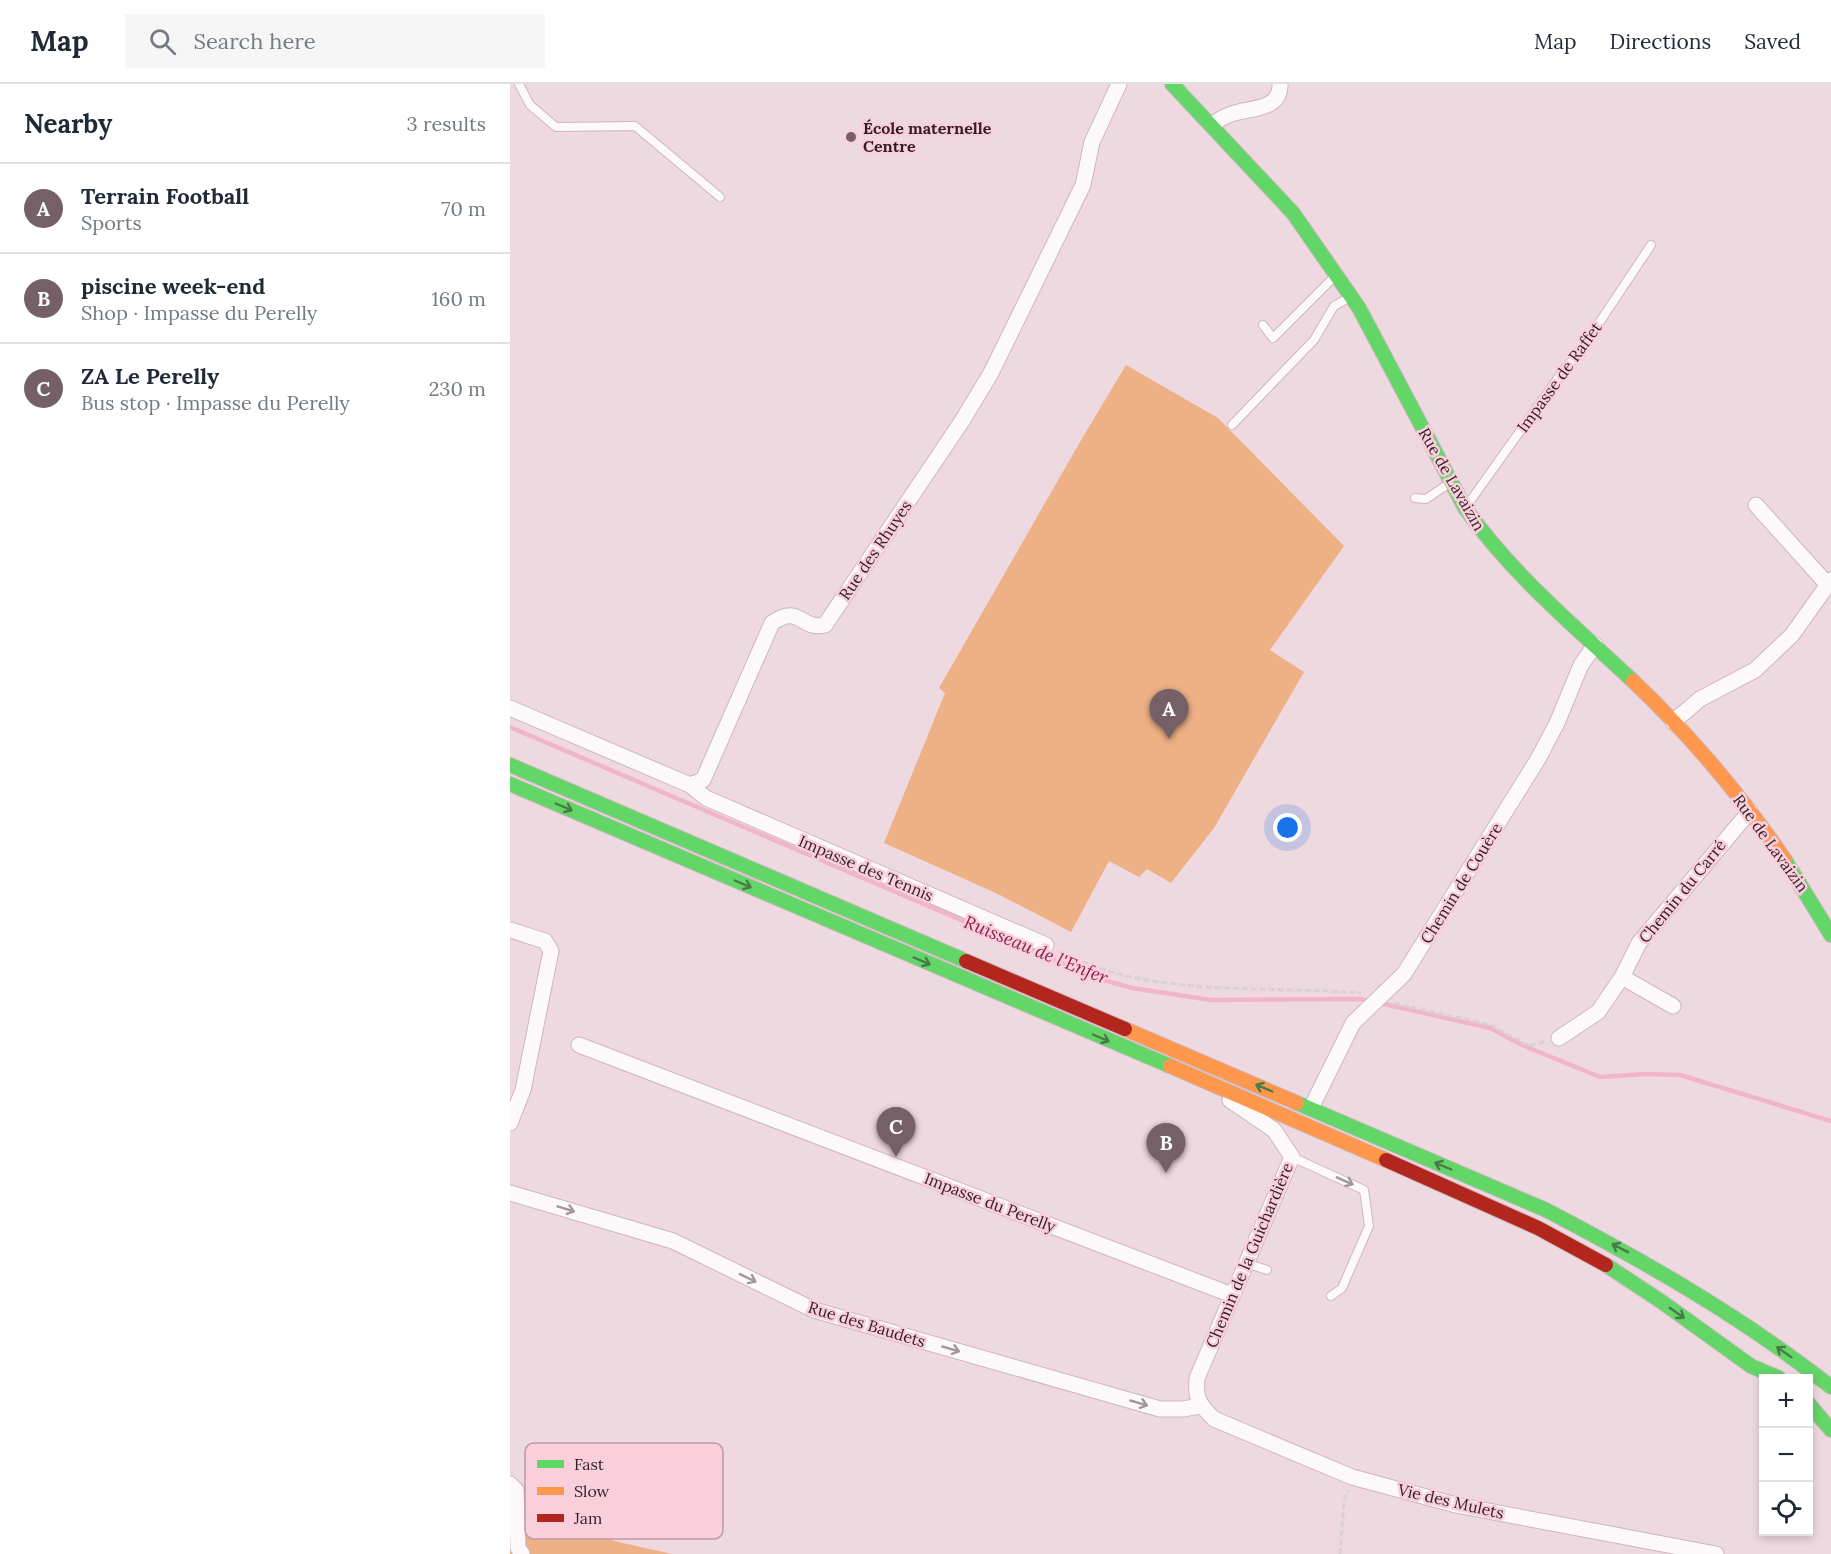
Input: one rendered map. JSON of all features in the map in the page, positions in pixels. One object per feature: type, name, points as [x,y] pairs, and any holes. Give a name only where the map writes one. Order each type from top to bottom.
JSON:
[{"type":"main road","name":"Rue de Lavaizin","points":[[1172,84],[1293,213],[1336,274],[1359,308],[1465,508],[1480,531],[1516,571],[1696,745],[1750,811],[1797,876],[1831,935]]},
{"type":"main road","points":[[510,765],[1546,1210],[1631,1253],[1733,1316],[1831,1387]]},
{"type":"main road","points":[[510,784],[1316,1129],[1538,1228],[1601,1262],[1662,1302],[1751,1366],[1770,1374]]},
{"type":"main road","points":[[1813,1408],[1831,1430]]},
{"type":"street","name":"Rue des Rhuyes","points":[[690,785],[703,780],[772,623],[783,616],[790,615],[817,627],[825,625],[962,421],[995,364],[1083,185],[1092,142],[1119,84]]},
{"type":"street","points":[[1212,125],[1229,114],[1264,107],[1276,99],[1280,92],[1280,84]]},
{"type":"street","points":[[1673,722],[1700,699],[1755,670],[1792,635],[1830,584],[1756,505]]},
{"type":"street","name":"Chemin de Couère","points":[[1311,1108],[1353,1023],[1404,974],[1538,759],[1557,723],[1581,665],[1595,645]]},
{"type":"street","points":[[510,708],[690,785]]},
{"type":"street","name":"Impasse des Tennis","points":[[690,785],[706,798],[1046,945]]},
{"type":"street","name":"Chemin du Carré","points":[[1559,1038],[1598,1012],[1622,977],[1639,943],[1750,811]]},
{"type":"street","points":[[510,930],[545,941],[551,951],[523,1090],[510,1124]]},
{"type":"street","points":[[1622,977],[1673,1006]]},
{"type":"street","name":"Impasse du Perelly","points":[[579,1045],[1232,1295]]},
{"type":"street","name":"Chemin de la Guichardière","points":[[1195,1077],[1274,1130],[1292,1157],[1197,1378],[1195,1393],[1200,1406]]},
{"type":"street","name":"Rue des Baudets","points":[[510,1193],[673,1241],[814,1310],[1160,1409],[1200,1406]]},
{"type":"street","name":"Vie des Mulets","points":[[1200,1406],[1214,1419],[1352,1477],[1456,1505],[1716,1554]]},
{"type":"street","points":[[510,1484],[516,1490],[518,1548],[522,1554]]},
{"type":"lane","points":[[519,84],[530,105],[556,127],[635,126],[720,197]]},
{"type":"lane","name":"Impasse de Raffet","points":[[1465,508],[1565,368],[1577,356],[1651,245]]},
{"type":"lane","points":[[1263,325],[1274,338],[1336,274]]},
{"type":"lane","points":[[1232,425],[1314,339],[1334,306],[1350,297]]},
{"type":"lane","points":[[1415,498],[1425,499],[1451,482]]},
{"type":"lane","points":[[1292,1157],[1364,1190],[1369,1226],[1342,1288],[1331,1296]]},
{"type":"lane","points":[[1246,1263],[1268,1270]]},
{"type":"path","points":[[1046,945],[1080,961],[1132,977],[1195,986],[1312,989],[1369,994],[1394,1003],[1491,1025],[1530,1046],[1559,1038]]},
{"type":"path","points":[[1340,1554],[1344,1501],[1352,1477]]},
{"type":"shaded area","points":[[1126,365],[1218,418],[1344,546],[1270,650],[1304,672],[1214,828],[1171,883],[1147,869],[1139,877],[1109,861],[1071,932],[998,894],[884,843],[945,693],[939,688]]},
{"type":"shaded area","points":[[510,1489],[525,1496],[525,1539],[610,1539],[672,1554],[510,1554]]},
{"type":"waterway","name":"Ruisseau de l'Enfer","points":[[510,727],[1097,978],[1132,988],[1211,1000],[1361,999],[1371,1002]]},
{"type":"waterway","name":"Ruisseau de l'Enfer","points":[[1380,1003],[1490,1028],[1522,1045],[1600,1077],[1646,1074],[1680,1075],[1831,1121]]},
{"type":"traffic: fast","points":[[1172,84],[1293,213],[1359,308],[1465,508],[1483,532],[1544,599],[1633,681]]},
{"type":"traffic: fast","points":[[510,765],[966,961]]},
{"type":"traffic: fast","points":[[510,784],[1170,1066]]},
{"type":"traffic: fast","points":[[1785,860],[1831,935]]},
{"type":"traffic: fast","points":[[1297,1103],[1546,1210],[1693,1292],[1763,1337],[1831,1387]]},
{"type":"traffic: fast","points":[[1606,1265],[1751,1366],[1770,1374]]},
{"type":"traffic: fast","points":[[1813,1409],[1831,1430]]},
{"type":"traffic: slow","points":[[1633,681],[1714,766],[1785,860]]},
{"type":"traffic: slow","points":[[1125,1029],[1297,1103]]},
{"type":"traffic: slow","points":[[1170,1066],[1386,1160]]},
{"type":"traffic: jam","points":[[966,961],[1125,1029]]},
{"type":"traffic: jam","points":[[1386,1160],[1538,1228],[1606,1265]]},
{"type":"place","name":"École maternelle Centre","points":[[851,137]]},
{"type":"place","name":"Terrain Football","points":[[1169,739]]},
{"type":"place","name":"ZA Le Perelly","points":[[896,1157]]},
{"type":"place","name":"piscine week-end","points":[[1166,1173]]}]
